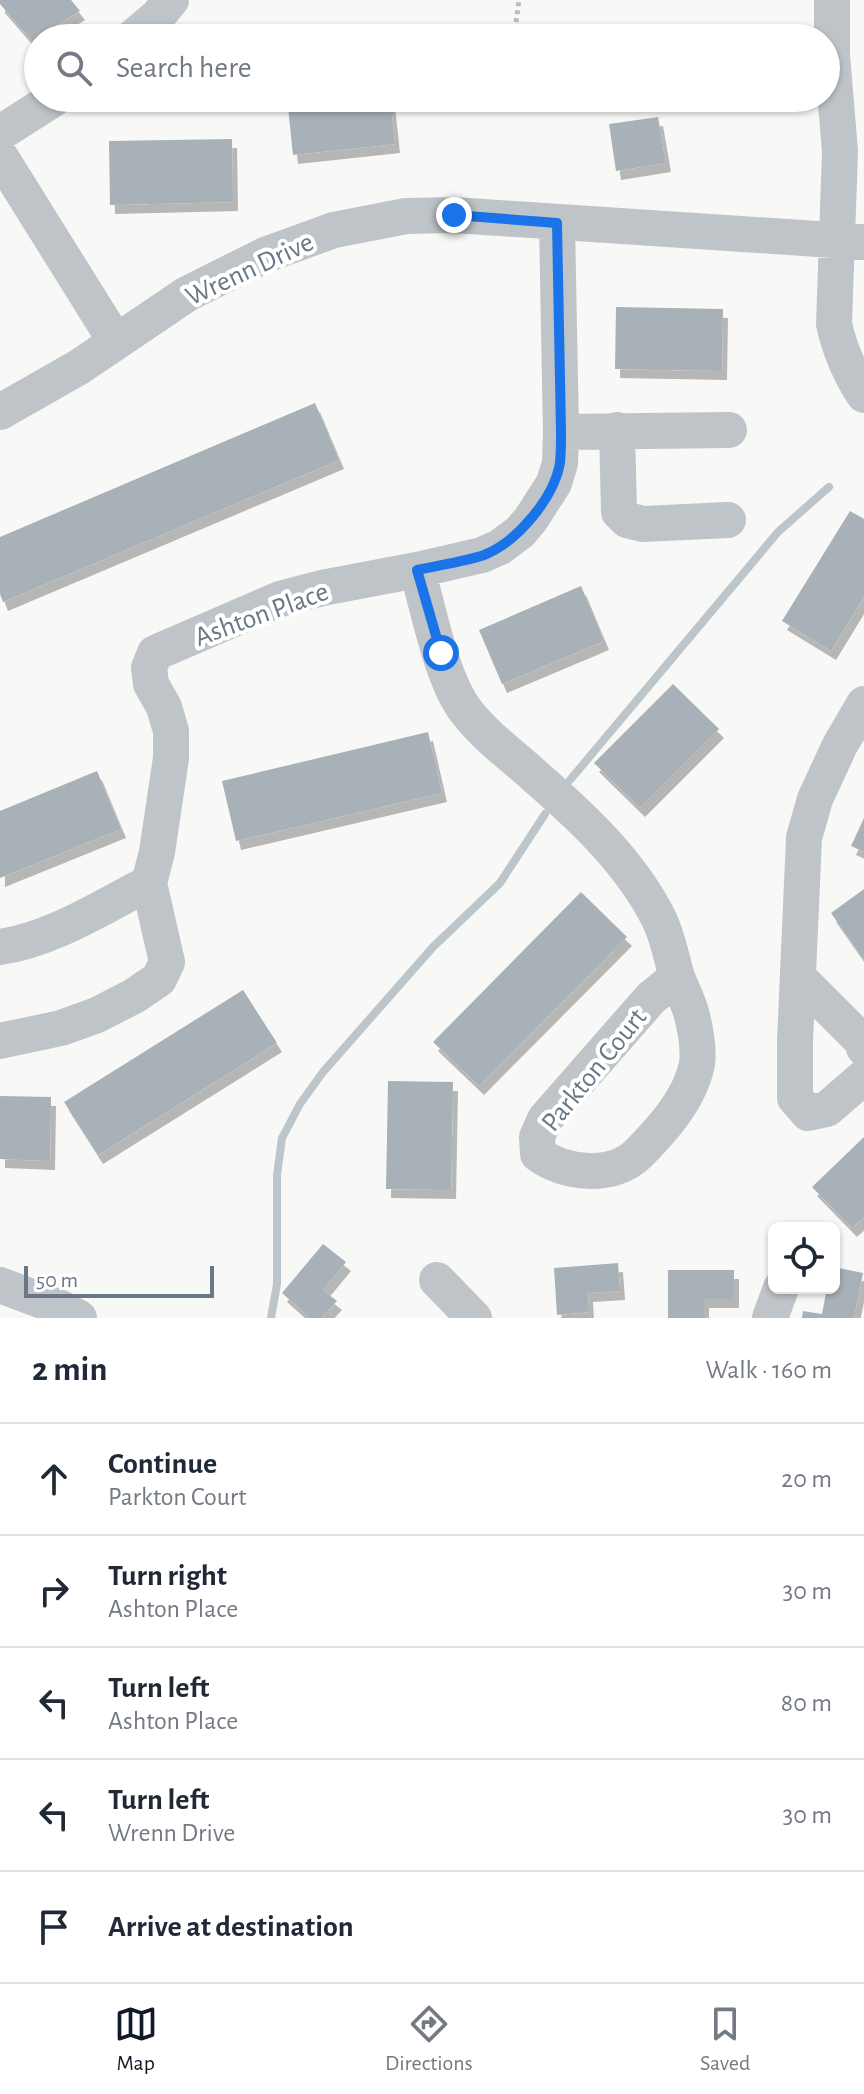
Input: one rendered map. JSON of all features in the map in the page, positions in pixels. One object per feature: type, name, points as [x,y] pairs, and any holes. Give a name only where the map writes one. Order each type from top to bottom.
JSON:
[{"type":"street","points":[[149,24],[171,0]]},
{"type":"street","points":[[832,0],[832,24]]},
{"type":"street","points":[[0,133],[33,112]]},
{"type":"street","points":[[837,112],[839,212],[850,241],[834,324],[848,371],[864,395]]},
{"type":"street","points":[[0,156],[116,342]]},
{"type":"street","name":"Wrenn Drive","points":[[0,412],[79,367],[187,294],[272,252],[334,230],[406,216],[454,215],[850,241]]},
{"type":"street","name":"Ashton Place","points":[[149,883],[157,852],[171,758],[171,731],[164,707],[151,684],[149,668],[155,653],[280,599],[482,555],[500,547],[520,532],[554,483],[560,463],[561,432],[557,223]]},
{"type":"street","points":[[617,430],[619,512],[627,520],[643,524],[728,520]]},
{"type":"street","points":[[561,432],[729,430]]},
{"type":"street","name":"Parkton Court","points":[[417,570],[451,686],[464,709],[572,809],[618,857],[642,888],[670,948],[698,1044],[697,1064],[689,1089],[671,1117],[632,1160],[611,1170],[574,1169],[550,1163],[538,1154],[537,1137],[545,1119],[651,998],[677,977]]},
{"type":"street","points":[[864,704],[840,745],[815,799],[804,838],[795,1098],[808,1113],[827,1109],[864,1077]]},
{"type":"street","points":[[0,947],[17,944],[66,925],[149,883],[167,962],[159,979],[97,1015],[61,1028],[0,1041]]},
{"type":"street","points":[[798,977],[863,1042],[864,1048]]},
{"type":"street","points":[[437,1280],[474,1318]]},
{"type":"street","points":[[0,1285],[79,1318]]},
{"type":"street","points":[[770,1318],[779,1294]]},
{"type":"path","points":[[516,24],[519,0]]},
{"type":"building","points":[[0,0],[71,0],[80,11],[59,24],[24,24],[24,32],[0,4]]},
{"type":"building","points":[[288,112],[392,112],[395,144],[293,155]]},
{"type":"building","points":[[658,117],[666,163],[616,171],[609,124]]},
{"type":"building","points":[[232,139],[233,202],[110,205],[109,141]]},
{"type":"building","points":[[616,307],[723,309],[722,371],[615,369]]},
{"type":"building","points":[[315,403],[339,460],[3,602],[0,594],[0,537]]},
{"type":"building","points":[[850,511],[864,519],[864,597],[831,651],[782,621]]},
{"type":"building","points":[[581,586],[604,641],[502,684],[479,630]]},
{"type":"building","points":[[673,684],[719,729],[640,808],[594,763]]},
{"type":"building","points":[[428,732],[442,793],[236,841],[222,781]]},
{"type":"building","points":[[97,771],[121,829],[0,878],[0,811]]},
{"type":"building","points":[[864,818],[864,852],[851,846]]},
{"type":"building","points":[[864,889],[864,960],[831,913]]},
{"type":"building","points":[[581,892],[627,937],[479,1086],[433,1042]]},
{"type":"building","points":[[243,990],[277,1043],[98,1155],[64,1102]]},
{"type":"building","points":[[388,1081],[453,1082],[451,1190],[386,1189]]},
{"type":"building","points":[[0,1096],[51,1097],[50,1161],[0,1159]]},
{"type":"building","points":[[864,1137],[864,1217],[852,1228],[812,1187]]},
{"type":"building","points":[[323,1244],[346,1262],[323,1290],[337,1301],[321,1318],[310,1318],[282,1293]]},
{"type":"building","points":[[618,1263],[620,1291],[588,1293],[589,1312],[557,1315],[554,1268]]},
{"type":"building","points":[[840,1268],[863,1273],[854,1318],[802,1318],[803,1311],[822,1314],[826,1294],[840,1294]]},
{"type":"building","points":[[668,1270],[734,1270],[734,1299],[704,1299],[704,1318],[668,1318]]},
{"type":"waterway","points":[[570,780],[778,532],[829,487]]},
{"type":"waterway","points":[[271,1318],[277,1284],[277,1175],[282,1138],[300,1104],[323,1072],[433,947],[500,883],[545,814]]},
{"type":"route","points":[[441,653],[417,570],[482,555],[500,547],[520,532],[554,483],[560,463],[561,432],[557,223],[454,215]]}]
